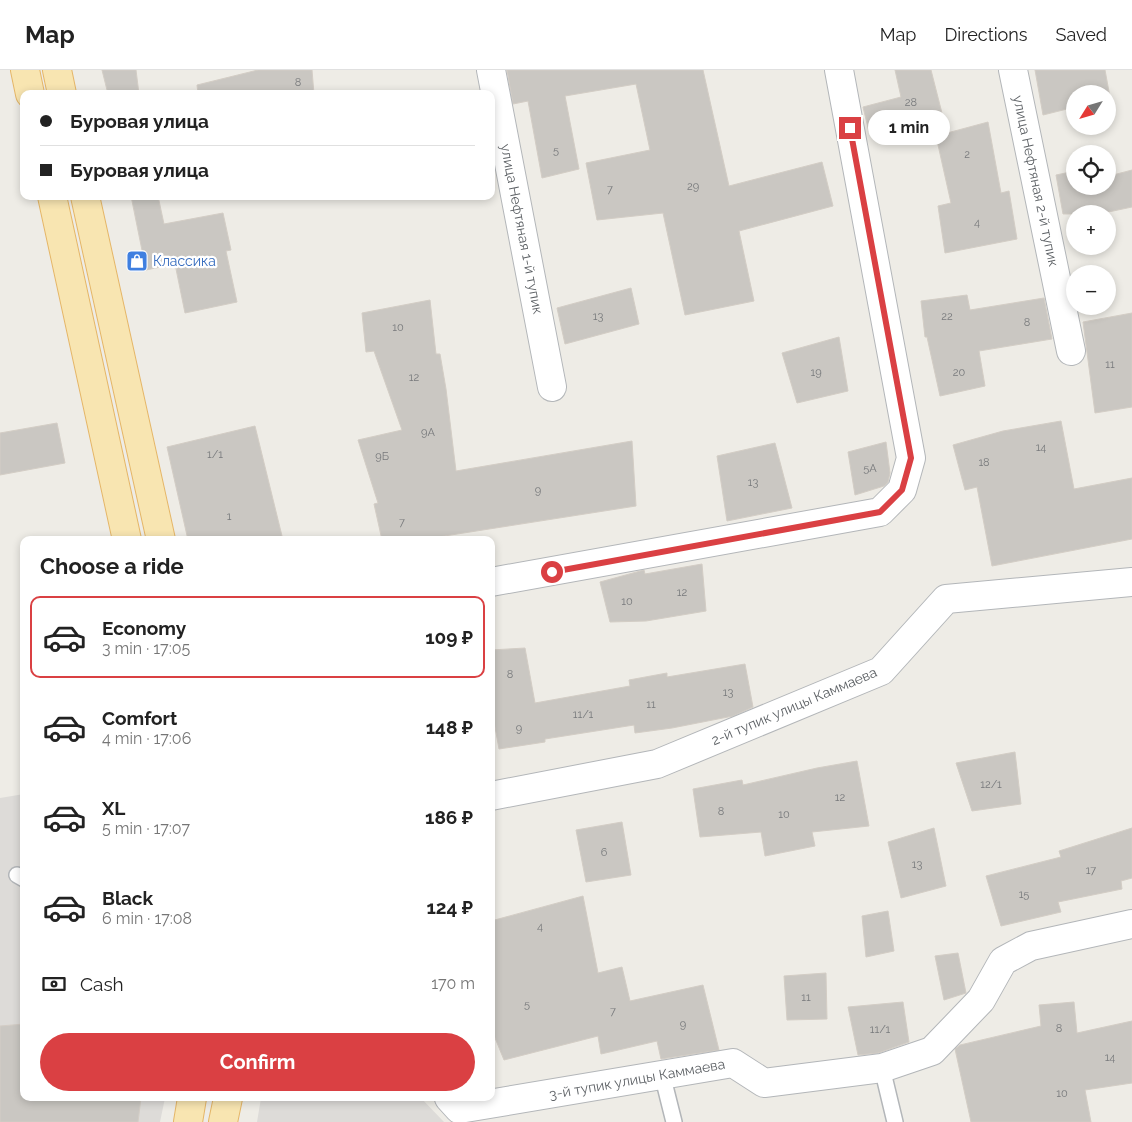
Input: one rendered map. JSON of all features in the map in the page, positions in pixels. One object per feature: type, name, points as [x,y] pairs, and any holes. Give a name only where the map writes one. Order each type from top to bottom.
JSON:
[{"type":"main road","points":[[25,70],[29,90]]},
{"type":"main road","points":[[57,70],[61,90]]},
{"type":"main road","points":[[53,200],[126,536]]},
{"type":"main road","points":[[86,200],[160,536]]},
{"type":"main road","points":[[188,1122],[192,1101]]},
{"type":"main road","points":[[223,1122],[227,1101]]},
{"type":"street","name":"улица Нефтяная 1-й тупик","points":[[491,70],[495,90]]},
{"type":"street","points":[[495,581],[880,512],[902,490],[911,458],[839,70]]},
{"type":"street","name":"улица Нефтяная 2-й тупик","points":[[1013,70],[1071,351]]},
{"type":"street","name":"улица Нефтяная 1-й тупик","points":[[495,91],[552,387]]},
{"type":"street","name":"2-й тупик улицы Каммаева","points":[[495,795],[657,764],[881,670],[946,599],[1132,582]]},
{"type":"street","name":"3-й тупик улицы Каммаева","points":[[458,1110],[733,1063],[764,1083],[882,1068],[932,1051],[981,1000],[1003,962],[1032,946],[1132,924]]},
{"type":"lane","points":[[882,1068],[895,1122]]},
{"type":"lane","points":[[662,1074],[674,1122]]},
{"type":"shaded area","points":[[20,795],[20,1101],[164,1101],[160,1122],[0,1122],[0,798]]},
{"type":"shaded area","points":[[260,1101],[424,1101],[444,1122],[257,1122]]},
{"type":"building","points":[[102,70],[136,70],[138,90],[107,90]]},
{"type":"building","points":[[258,70],[312,70],[314,90],[198,90],[197,85]]},
{"type":"building","points":[[507,70],[703,70],[729,186],[822,162],[833,206],[739,231],[754,301],[685,315],[663,213],[597,220],[586,163],[650,150],[636,84],[565,96],[579,169],[542,178],[528,101],[513,104]]},
{"type":"building","points":[[895,70],[931,70],[943,117],[869,132],[863,107],[901,97]]},
{"type":"building","points":[[1035,70],[1105,70],[1108,85],[1066,85],[1066,109],[1043,115]]},
{"type":"building","points":[[988,122],[1001,193],[1009,191],[1017,239],[945,253],[938,206],[951,203],[936,136]]},
{"type":"building","points":[[1132,170],[1132,207],[1116,210],[1116,205],[1066,205],[1066,214],[1063,214],[1056,175],[1066,173],[1066,195],[1116,195],[1116,174]]},
{"type":"building","points":[[132,200],[159,200],[164,224],[223,213],[231,250],[226,251],[237,302],[185,313],[175,264],[146,270]]},
{"type":"building","points":[[631,288],[639,324],[565,344],[557,308]]},
{"type":"building","points":[[967,295],[970,310],[1044,298],[1052,339],[979,351],[985,386],[940,396],[927,337],[925,337],[921,301]]},
{"type":"building","points":[[430,300],[436,354],[440,354],[446,389],[456,471],[632,441],[636,506],[445,536],[381,536],[374,504],[378,503],[358,440],[402,430],[374,351],[366,352],[362,313]]},
{"type":"building","points":[[1132,313],[1132,407],[1095,413],[1083,322]]},
{"type":"building","points":[[839,337],[848,391],[797,403],[782,353]]},
{"type":"building","points":[[1061,421],[1074,489],[1132,478],[1132,539],[992,566],[977,487],[965,490],[953,445],[1003,431]]},
{"type":"building","points":[[57,423],[65,463],[0,475],[0,433]]},
{"type":"building","points":[[255,426],[282,536],[187,536],[167,447]]},
{"type":"building","points":[[886,442],[890,473],[888,482],[884,486],[855,495],[848,452]]},
{"type":"building","points":[[775,443],[792,508],[727,521],[717,456]]},
{"type":"building","points":[[702,564],[706,611],[646,621],[610,622],[600,582],[644,570],[645,574]]},
{"type":"building","points":[[525,648],[535,703],[630,686],[629,680],[667,673],[667,677],[745,664],[753,707],[733,716],[672,728],[635,733],[634,725],[545,739],[545,742],[499,749],[495,727],[495,650]]},
{"type":"building","points":[[1015,752],[1021,804],[972,811],[956,763]]},
{"type":"building","points":[[857,761],[869,826],[812,832],[815,846],[765,856],[761,832],[700,837],[693,789],[742,780],[743,785]]},
{"type":"building","points":[[622,822],[631,875],[586,882],[576,830]]},
{"type":"building","points":[[934,828],[946,886],[901,898],[888,842]]},
{"type":"building","points":[[1132,828],[1132,878],[1121,881],[1122,889],[1058,902],[1061,912],[1001,926],[986,876],[1061,857],[1059,851]]},
{"type":"building","points":[[583,896],[598,973],[622,967],[630,1001],[703,985],[719,1050],[661,1059],[657,1041],[601,1054],[598,1036],[504,1060],[495,1038],[495,920]]},
{"type":"building","points":[[888,911],[894,951],[866,957],[862,916]]},
{"type":"building","points":[[958,953],[966,993],[944,1000],[935,956]]},
{"type":"building","points":[[826,973],[827,1019],[787,1020],[784,976]]},
{"type":"building","points":[[903,1002],[909,1042],[878,1053],[858,1055],[848,1007]]},
{"type":"building","points":[[1074,1002],[1077,1033],[1132,1021],[1132,1083],[1085,1090],[1091,1122],[971,1122],[955,1049],[960,1045],[1041,1026],[1039,1005]]},
{"type":"building","points":[[20,1024],[20,1101],[141,1101],[138,1122],[0,1122],[0,1026]]},
{"type":"place","name":"Классика","points":[[137,261]]},
{"type":"route","points":[[552,572],[880,512],[902,490],[911,458],[850,128]]}]
